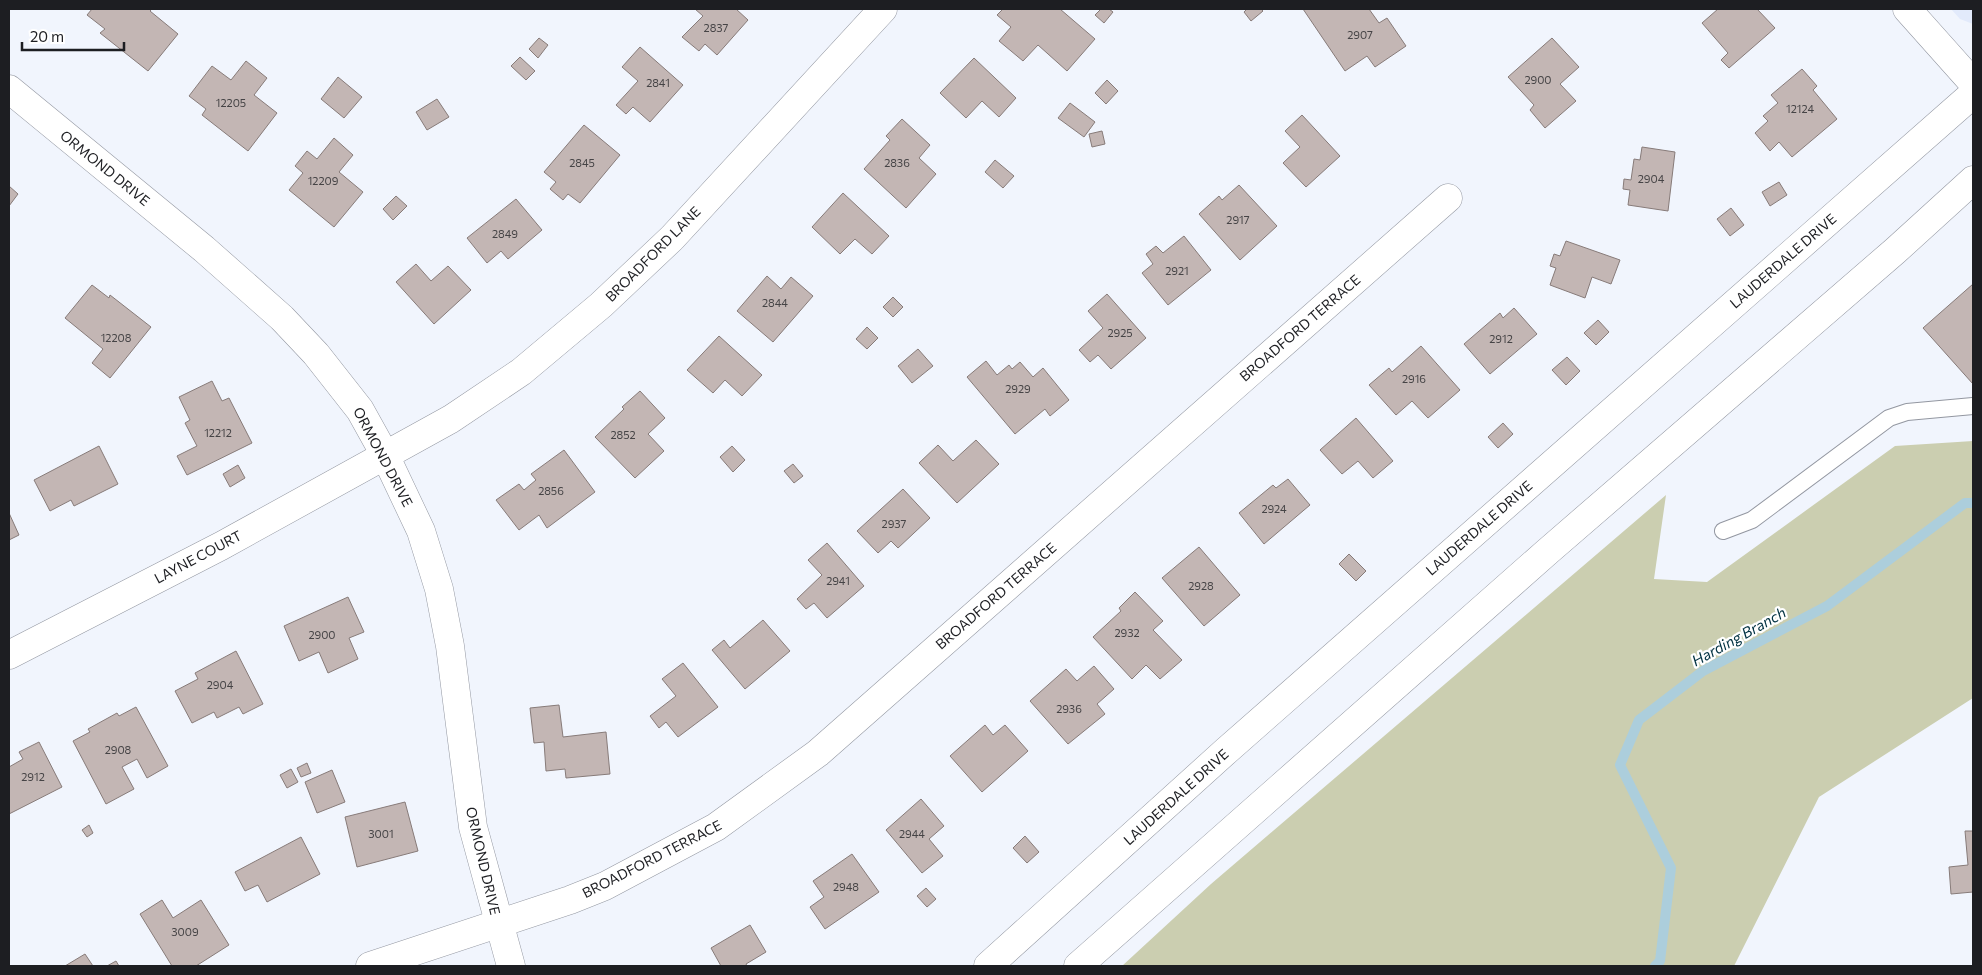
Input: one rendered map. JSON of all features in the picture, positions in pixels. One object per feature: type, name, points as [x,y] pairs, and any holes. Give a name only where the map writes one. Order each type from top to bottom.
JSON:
[{"type":"street","name":"BROADFORD LANE","points":[[385,455],[451,419],[521,372],[601,305],[672,238],[883,9]]},
{"type":"street","points":[[1907,9],[1973,83]]},
{"type":"street","name":"ORMOND DRIVE","points":[[9,89],[204,249],[282,318],[316,354],[360,410],[385,455],[422,530],[439,589],[450,646],[473,827],[511,966]]},
{"type":"street","name":"LAUDERDALE DRIVE","points":[[988,966],[1226,751],[1973,94]]},
{"type":"street","points":[[1078,966],[1547,552],[1973,180]]},
{"type":"street","name":"BROADFORD TERRACE","points":[[370,966],[570,900],[605,886],[716,827],[818,753],[1448,198]]},
{"type":"street","name":"LAYNE COURT","points":[[9,655],[221,546],[385,455]]},
{"type":"lane","points":[[1723,531],[1752,520],[1889,418],[1907,412],[1973,406]]},
{"type":"shaded area","points":[[1951,9],[1973,9],[1973,24],[1960,19]]},
{"type":"green space","points":[[1973,441],[1973,698],[1819,797],[1734,966],[1122,966],[1211,884],[1666,495],[1654,579],[1707,582],[1895,446]]},
{"type":"building","points":[[92,9],[152,9],[150,11],[178,34],[148,71],[100,33],[105,29],[87,15]]},
{"type":"building","points":[[695,9],[736,9],[748,20],[717,55],[705,44],[699,51],[682,37],[703,16]]},
{"type":"building","points":[[1003,9],[1060,9],[1095,39],[1067,71],[1038,45],[1023,61],[999,41],[1011,27],[997,15]]},
{"type":"building","points":[[1101,9],[1109,9],[1113,12],[1104,23],[1095,15]]},
{"type":"building","points":[[1247,9],[1261,9],[1263,11],[1251,21],[1244,12]]},
{"type":"building","points":[[1303,9],[1369,9],[1379,23],[1387,18],[1406,46],[1375,67],[1367,56],[1345,71]]},
{"type":"building","points":[[1718,9],[1757,9],[1775,28],[1729,68],[1721,60],[1728,53],[1702,23]]},
{"type":"building","points":[[539,38],[548,45],[538,58],[529,49]]},
{"type":"building","points":[[1552,38],[1579,67],[1560,84],[1576,101],[1545,128],[1530,110],[1534,105],[1508,77]]},
{"type":"building","points":[[640,47],[683,85],[650,122],[633,107],[626,114],[616,105],[638,81],[622,67]]},
{"type":"building","points":[[520,57],[535,71],[526,80],[511,66]]},
{"type":"building","points":[[974,58],[1016,98],[999,117],[982,101],[966,118],[940,93]]},
{"type":"building","points":[[246,61],[267,78],[254,95],[277,113],[248,151],[202,115],[206,109],[189,96],[212,66],[231,80]]},
{"type":"building","points":[[1802,69],[1817,86],[1813,90],[1837,119],[1792,157],[1779,142],[1770,151],[1755,133],[1768,121],[1763,116],[1778,103],[1771,95]]},
{"type":"building","points":[[338,77],[362,97],[344,118],[321,99]]},
{"type":"building","points":[[1107,80],[1118,91],[1106,104],[1095,93]]},
{"type":"building","points":[[437,99],[449,117],[427,130],[416,112]]},
{"type":"building","points":[[1070,103],[1095,122],[1084,137],[1058,118]]},
{"type":"building","points":[[1302,115],[1340,156],[1306,187],[1283,163],[1300,147],[1285,131]]},
{"type":"building","points":[[902,119],[930,145],[919,158],[936,174],[906,208],[864,169],[890,140],[886,136]]},
{"type":"building","points":[[584,125],[620,155],[580,203],[568,194],[563,200],[550,189],[556,182],[544,172]]},
{"type":"building","points":[[1102,131],[1105,144],[1092,147],[1089,134]]},
{"type":"building","points":[[334,138],[353,155],[339,172],[363,192],[334,227],[289,190],[303,173],[295,166],[307,151],[317,159]]},
{"type":"building","points":[[1642,147],[1675,152],[1668,211],[1628,205],[1630,190],[1623,189],[1624,179],[1631,180],[1634,159],[1640,160]]},
{"type":"building","points":[[995,160],[1014,176],[1003,188],[985,172]]},
{"type":"building","points":[[1779,182],[1787,195],[1770,206],[1762,192]]},
{"type":"building","points":[[1239,185],[1277,226],[1240,260],[1199,214],[1219,196],[1222,200]]},
{"type":"building","points":[[9,186],[18,194],[9,206]]},
{"type":"building","points":[[843,193],[889,236],[872,254],[855,239],[840,254],[812,227]]},
{"type":"building","points":[[396,196],[407,206],[393,220],[383,209]]},
{"type":"building","points":[[516,199],[542,230],[508,259],[501,251],[487,263],[467,238]]},
{"type":"building","points":[[1731,208],[1744,225],[1730,236],[1717,219]]},
{"type":"building","points":[[1184,236],[1211,270],[1168,305],[1142,273],[1153,264],[1146,254],[1156,246],[1163,253]]},
{"type":"building","points":[[1566,241],[1620,260],[1611,284],[1592,277],[1585,298],[1550,285],[1556,268],[1550,266],[1554,254],[1560,256]]},
{"type":"building","points":[[416,264],[431,281],[448,266],[471,290],[434,324],[396,282]]},
{"type":"building","points":[[767,276],[781,289],[791,277],[813,296],[773,342],[737,311]]},
{"type":"building","points":[[1973,284],[1973,384],[1923,328]]},
{"type":"building","points":[[92,285],[109,298],[110,295],[151,327],[110,378],[92,363],[103,349],[65,318]]},
{"type":"building","points":[[1107,294],[1146,338],[1111,369],[1098,355],[1090,362],[1079,350],[1103,328],[1088,311]]},
{"type":"building","points":[[893,297],[903,307],[893,317],[883,307]]},
{"type":"building","points":[[1514,308],[1537,334],[1490,374],[1464,344],[1500,313],[1503,318]]},
{"type":"building","points":[[1598,320],[1609,332],[1596,345],[1584,333]]},
{"type":"building","points":[[867,327],[878,338],[867,349],[856,339]]},
{"type":"building","points":[[719,336],[762,375],[742,396],[725,380],[713,393],[687,370]]},
{"type":"building","points":[[1421,346],[1460,390],[1428,418],[1412,401],[1396,415],[1369,385],[1389,368],[1392,372]]},
{"type":"building","points":[[918,349],[933,366],[912,383],[898,366]]},
{"type":"building","points":[[1567,357],[1580,371],[1566,385],[1552,370]]},
{"type":"building","points":[[986,361],[997,375],[1009,365],[1012,369],[1020,362],[1033,377],[1043,368],[1069,400],[1050,416],[1045,409],[1015,434],[967,377]]},
{"type":"building","points":[[212,381],[222,401],[229,398],[252,443],[187,475],[177,456],[197,446],[185,423],[190,420],[179,397]]},
{"type":"building","points":[[640,391],[665,418],[648,434],[664,451],[635,478],[595,437],[624,409],[622,407]]},
{"type":"building","points":[[1356,418],[1393,461],[1373,478],[1358,461],[1342,474],[1320,450]]},
{"type":"building","points":[[1503,423],[1513,434],[1498,448],[1488,437]]},
{"type":"building","points":[[976,440],[999,464],[957,503],[919,463],[938,445],[953,461]]},
{"type":"building","points":[[99,446],[118,484],[74,506],[71,500],[50,511],[34,480]]},
{"type":"building","points":[[732,446],[745,460],[733,472],[720,457]]},
{"type":"building","points":[[564,450],[595,492],[547,528],[539,515],[519,530],[496,500],[519,484],[524,490],[536,480],[531,474]]},
{"type":"building","points":[[793,464],[803,476],[794,483],[784,471]]},
{"type":"building","points":[[238,465],[245,478],[230,487],[223,474]]},
{"type":"building","points":[[1288,479],[1310,505],[1264,544],[1239,513],[1273,485],[1276,488]]},
{"type":"building","points":[[903,489],[930,518],[898,548],[891,541],[878,553],[857,531]]},
{"type":"building","points":[[9,513],[19,535],[9,540]]},
{"type":"building","points":[[827,543],[864,586],[827,618],[814,603],[806,609],[797,599],[822,575],[808,560]]},
{"type":"building","points":[[1199,547],[1240,595],[1204,626],[1162,578]]},
{"type":"building","points":[[1349,554],[1366,571],[1356,581],[1339,564]]},
{"type":"building","points":[[1135,592],[1163,621],[1153,630],[1182,660],[1160,679],[1146,665],[1132,679],[1093,637],[1121,611],[1119,608]]},
{"type":"building","points":[[348,597],[364,632],[349,638],[358,659],[328,673],[319,652],[299,661],[284,626]]},
{"type":"building","points":[[763,620],[790,651],[745,689],[712,650],[724,640],[730,648]]},
{"type":"building","points":[[236,651],[263,704],[243,714],[239,707],[217,718],[214,712],[192,723],[175,691],[198,679],[195,673]]},
{"type":"building","points":[[683,663],[718,707],[678,737],[666,722],[659,728],[650,716],[676,696],[662,679]]},
{"type":"building","points":[[1094,666],[1114,689],[1097,704],[1105,714],[1068,744],[1030,701],[1066,669],[1077,681]]},
{"type":"building","points":[[559,705],[563,737],[606,732],[610,774],[566,778],[565,769],[546,771],[544,742],[534,743],[530,708]]},
{"type":"building","points":[[136,707],[168,766],[147,778],[137,759],[122,767],[134,789],[106,804],[73,741],[90,732],[88,729],[117,713],[119,716]]},
{"type":"building","points":[[985,725],[993,735],[1005,725],[1028,751],[982,792],[950,756]]},
{"type":"building","points":[[39,742],[62,787],[9,814],[9,767],[23,759],[19,752]]},
{"type":"building","points":[[307,763],[311,773],[301,777],[297,768]]},
{"type":"building","points":[[291,769],[298,782],[287,788],[280,775]]},
{"type":"building","points":[[332,770],[345,802],[317,813],[305,782]]},
{"type":"building","points":[[921,799],[944,826],[929,839],[943,856],[922,873],[886,830]]},
{"type":"building","points":[[405,802],[418,851],[357,867],[345,817]]},
{"type":"building","points":[[89,825],[93,833],[87,837],[82,830]]},
{"type":"building","points":[[1965,831],[1973,831],[1973,892],[1951,894],[1949,867],[1968,865]]},
{"type":"building","points":[[1025,836],[1039,852],[1027,863],[1013,848]]},
{"type":"building","points":[[301,837],[320,874],[267,902],[258,885],[245,891],[235,872]]},
{"type":"building","points":[[852,854],[879,892],[825,929],[810,907],[824,897],[813,881]]},
{"type":"building","points":[[926,888],[936,899],[927,907],[917,896]]},
{"type":"building","points":[[162,900],[173,918],[201,900],[229,945],[196,966],[172,966],[140,914]]},
{"type":"building","points":[[750,925],[766,952],[746,964],[747,966],[721,966],[711,948]]},
{"type":"building","points":[[85,954],[93,966],[65,966]]},
{"type":"building","points":[[116,961],[119,966],[107,966]]},
{"type":"waterway","name":"Harding Branch","points":[[1655,966],[1660,961],[1671,868],[1620,765],[1639,720],[1703,671],[1827,606],[1965,503],[1973,503]]}]
